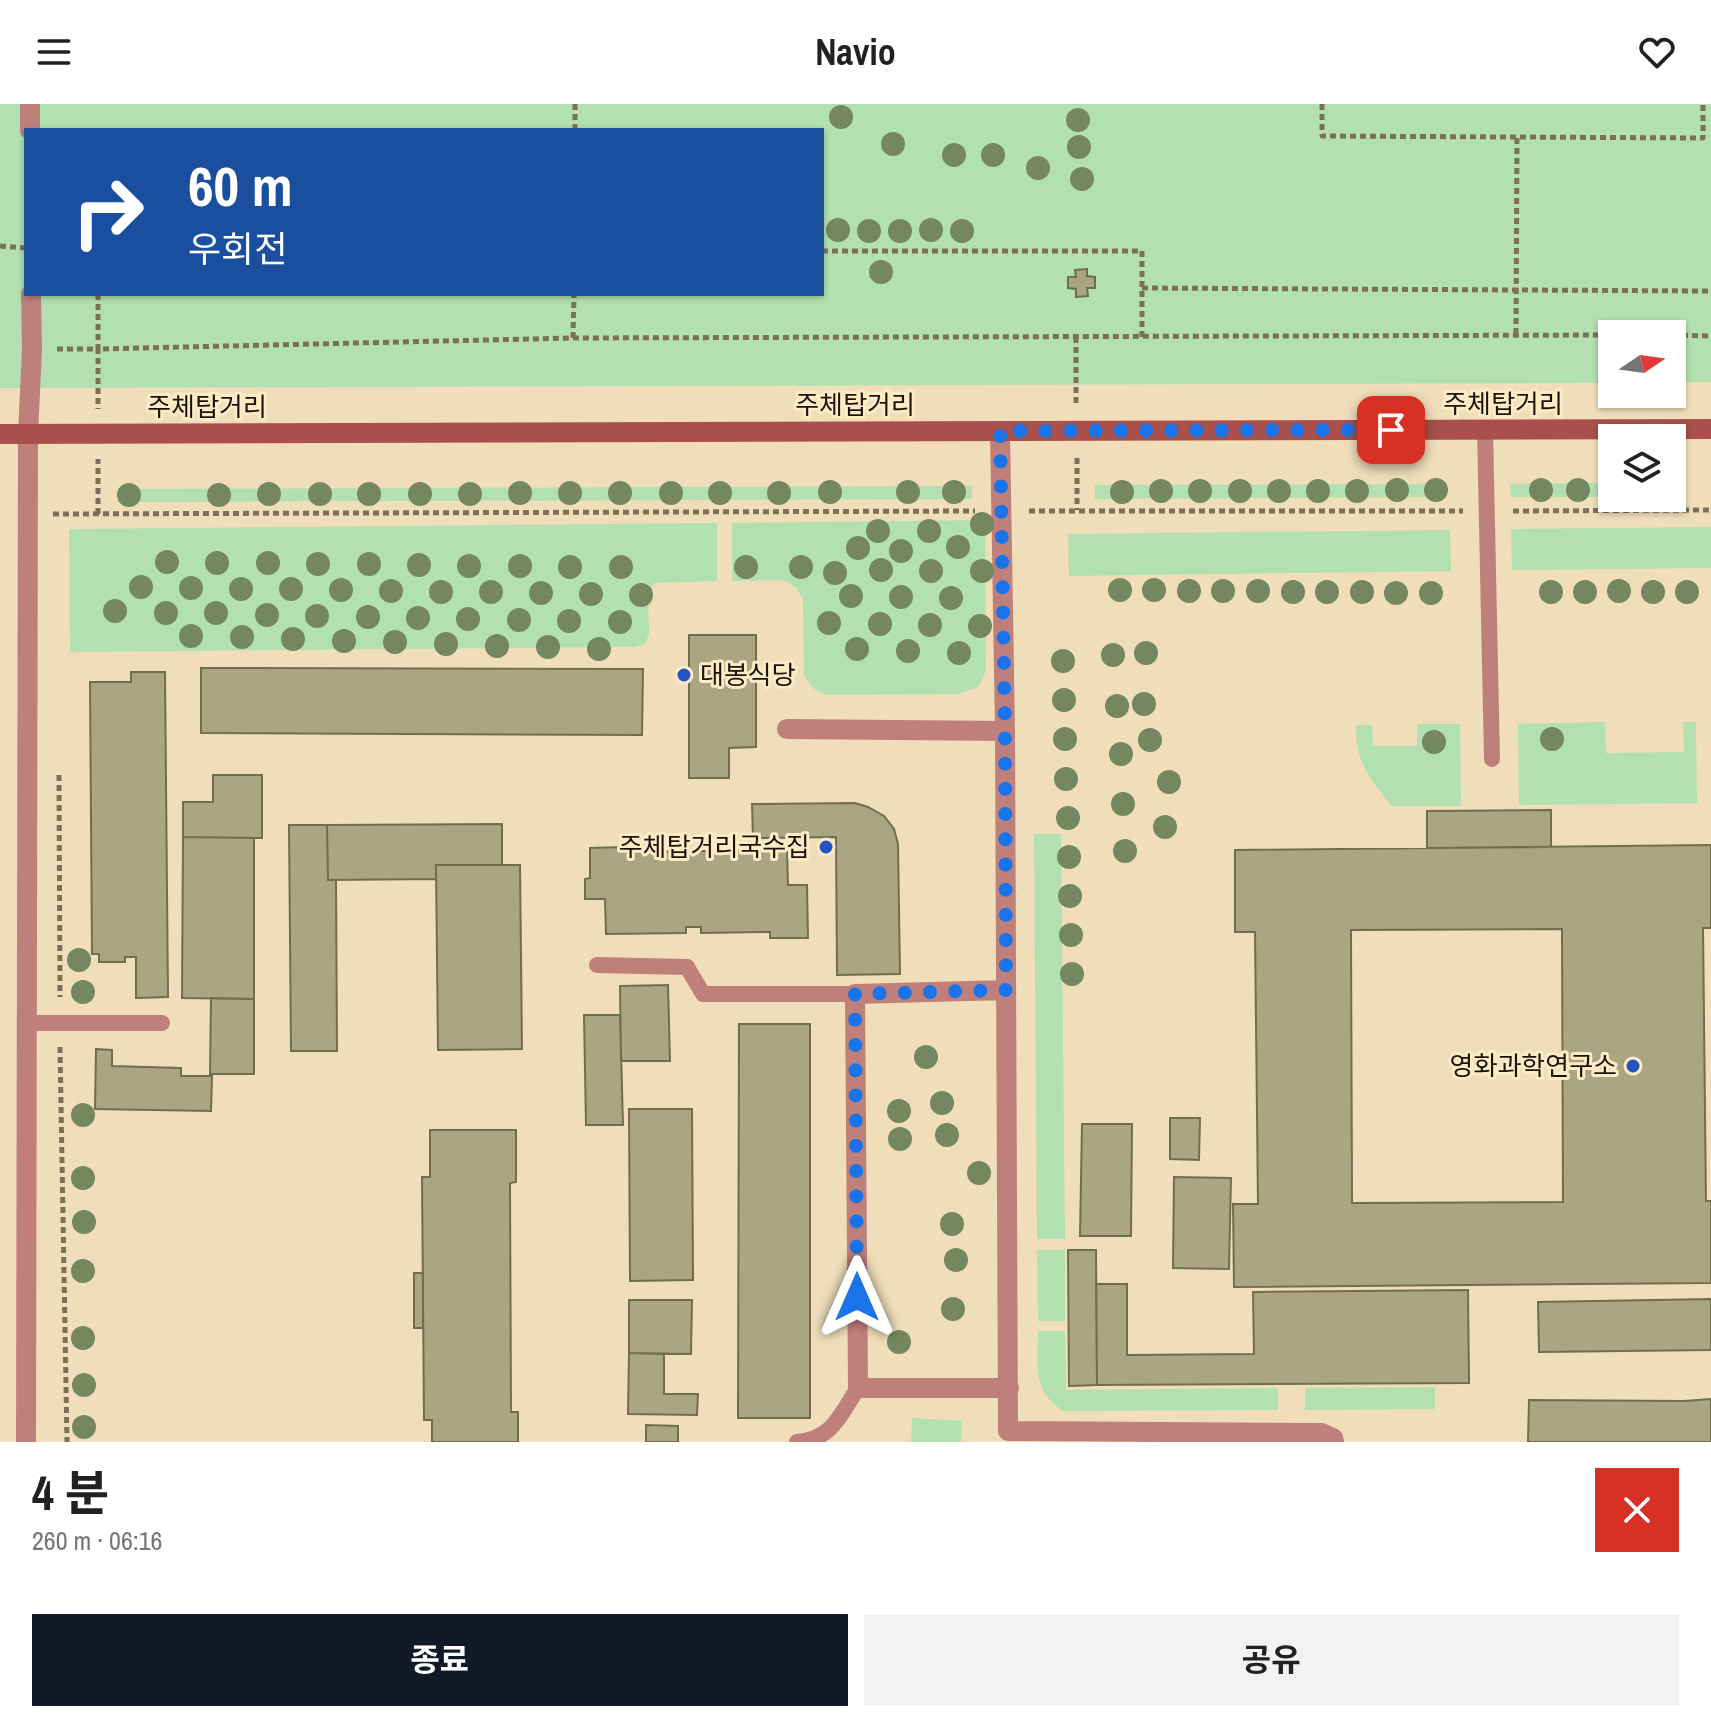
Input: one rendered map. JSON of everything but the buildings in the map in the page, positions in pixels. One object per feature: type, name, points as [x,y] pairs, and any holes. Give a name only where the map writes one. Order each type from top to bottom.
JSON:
[{"type":"main road","name":"주체탑거리","points":[[0,434],[1711,429]]},
{"type":"street","points":[[30,104],[30,128]]},
{"type":"street","points":[[26,1442],[28,434],[31,296]]},
{"type":"street","points":[[1000,431],[1005,731],[1008,1436],[1322,1433],[1333,1438],[1334,1442]]},
{"type":"street","points":[[787,729],[1005,731]]},
{"type":"street","points":[[1006,990],[855,994],[858,1388],[1009,1388]]},
{"type":"lane","points":[[1485,430],[1492,759]]},
{"type":"lane","points":[[597,965],[687,967],[703,994],[855,994]]},
{"type":"lane","points":[[26,1023],[162,1023]]},
{"type":"lane","points":[[797,1442],[830,1431],[858,1388]]},
{"type":"path","points":[[575,104],[575,128]]},
{"type":"path","points":[[1322,104],[1322,136],[1703,138],[1703,104]]},
{"type":"path","points":[[1516,334],[1517,137]]},
{"type":"path","points":[[0,246],[24,248]]},
{"type":"path","points":[[824,251],[1142,251],[1142,337]]},
{"type":"path","points":[[1142,288],[1711,291]]},
{"type":"path","points":[[98,296],[98,349],[573,338],[1598,335]]},
{"type":"path","points":[[573,338],[574,296]]},
{"type":"path","points":[[1686,335],[1711,336]]},
{"type":"path","points":[[28,514],[1711,510]]},
{"type":"path","points":[[59,768],[67,1442]]},
{"type":"green space","points":[[0,104],[1711,104],[1711,382],[1686,382],[1686,320],[1598,320],[1598,383],[0,388]]},
{"type":"green space","points":[[1598,483],[1598,497],[1511,497],[1510,484]]},
{"type":"green space","points":[[1446,484],[1446,497],[1095,499],[1095,485]]},
{"type":"green space","points":[[972,486],[972,499],[118,502],[118,489]]},
{"type":"green space","points":[[985,520],[986,671],[978,687],[958,694],[827,695],[814,689],[804,675],[803,599],[796,587],[783,580],[732,581],[732,523]]},
{"type":"green space","points":[[717,523],[717,581],[654,583],[648,596],[649,634],[645,644],[634,647],[70,652],[69,529]]},
{"type":"green space","points":[[1711,527],[1711,568],[1512,570],[1511,529]]},
{"type":"green space","points":[[1450,530],[1451,571],[1069,576],[1068,534]]},
{"type":"green space","points":[[1605,722],[1606,753],[1684,752],[1683,722],[1696,722],[1697,803],[1519,805],[1518,724]]},
{"type":"green space","points":[[1417,724],[1460,724],[1461,806],[1391,806],[1365,769],[1358,751],[1356,725],[1372,725],[1373,746],[1417,746]]},
{"type":"green space","points":[[1034,834],[1061,834],[1065,1239],[1037,1239]]},
{"type":"green space","points":[[1037,1250],[1065,1250],[1065,1321],[1038,1321]]},
{"type":"green space","points":[[1038,1331],[1065,1331],[1066,1390],[1278,1388],[1278,1410],[1063,1411],[1046,1394],[1038,1376]]},
{"type":"green space","points":[[1435,1387],[1435,1409],[1305,1410],[1305,1388]]},
{"type":"green space","points":[[912,1418],[962,1421],[961,1442],[911,1442]]},
{"type":"place","name":"대봉식당","points":[[684,675]]},
{"type":"place","name":"주체탑거리국수집","points":[[826,847]]},
{"type":"place","name":"영화과학연구소","points":[[1633,1066]]},
{"type":"route","points":[[857,1297],[855,994],[1006,990],[1000,431],[1391,430]]}]
